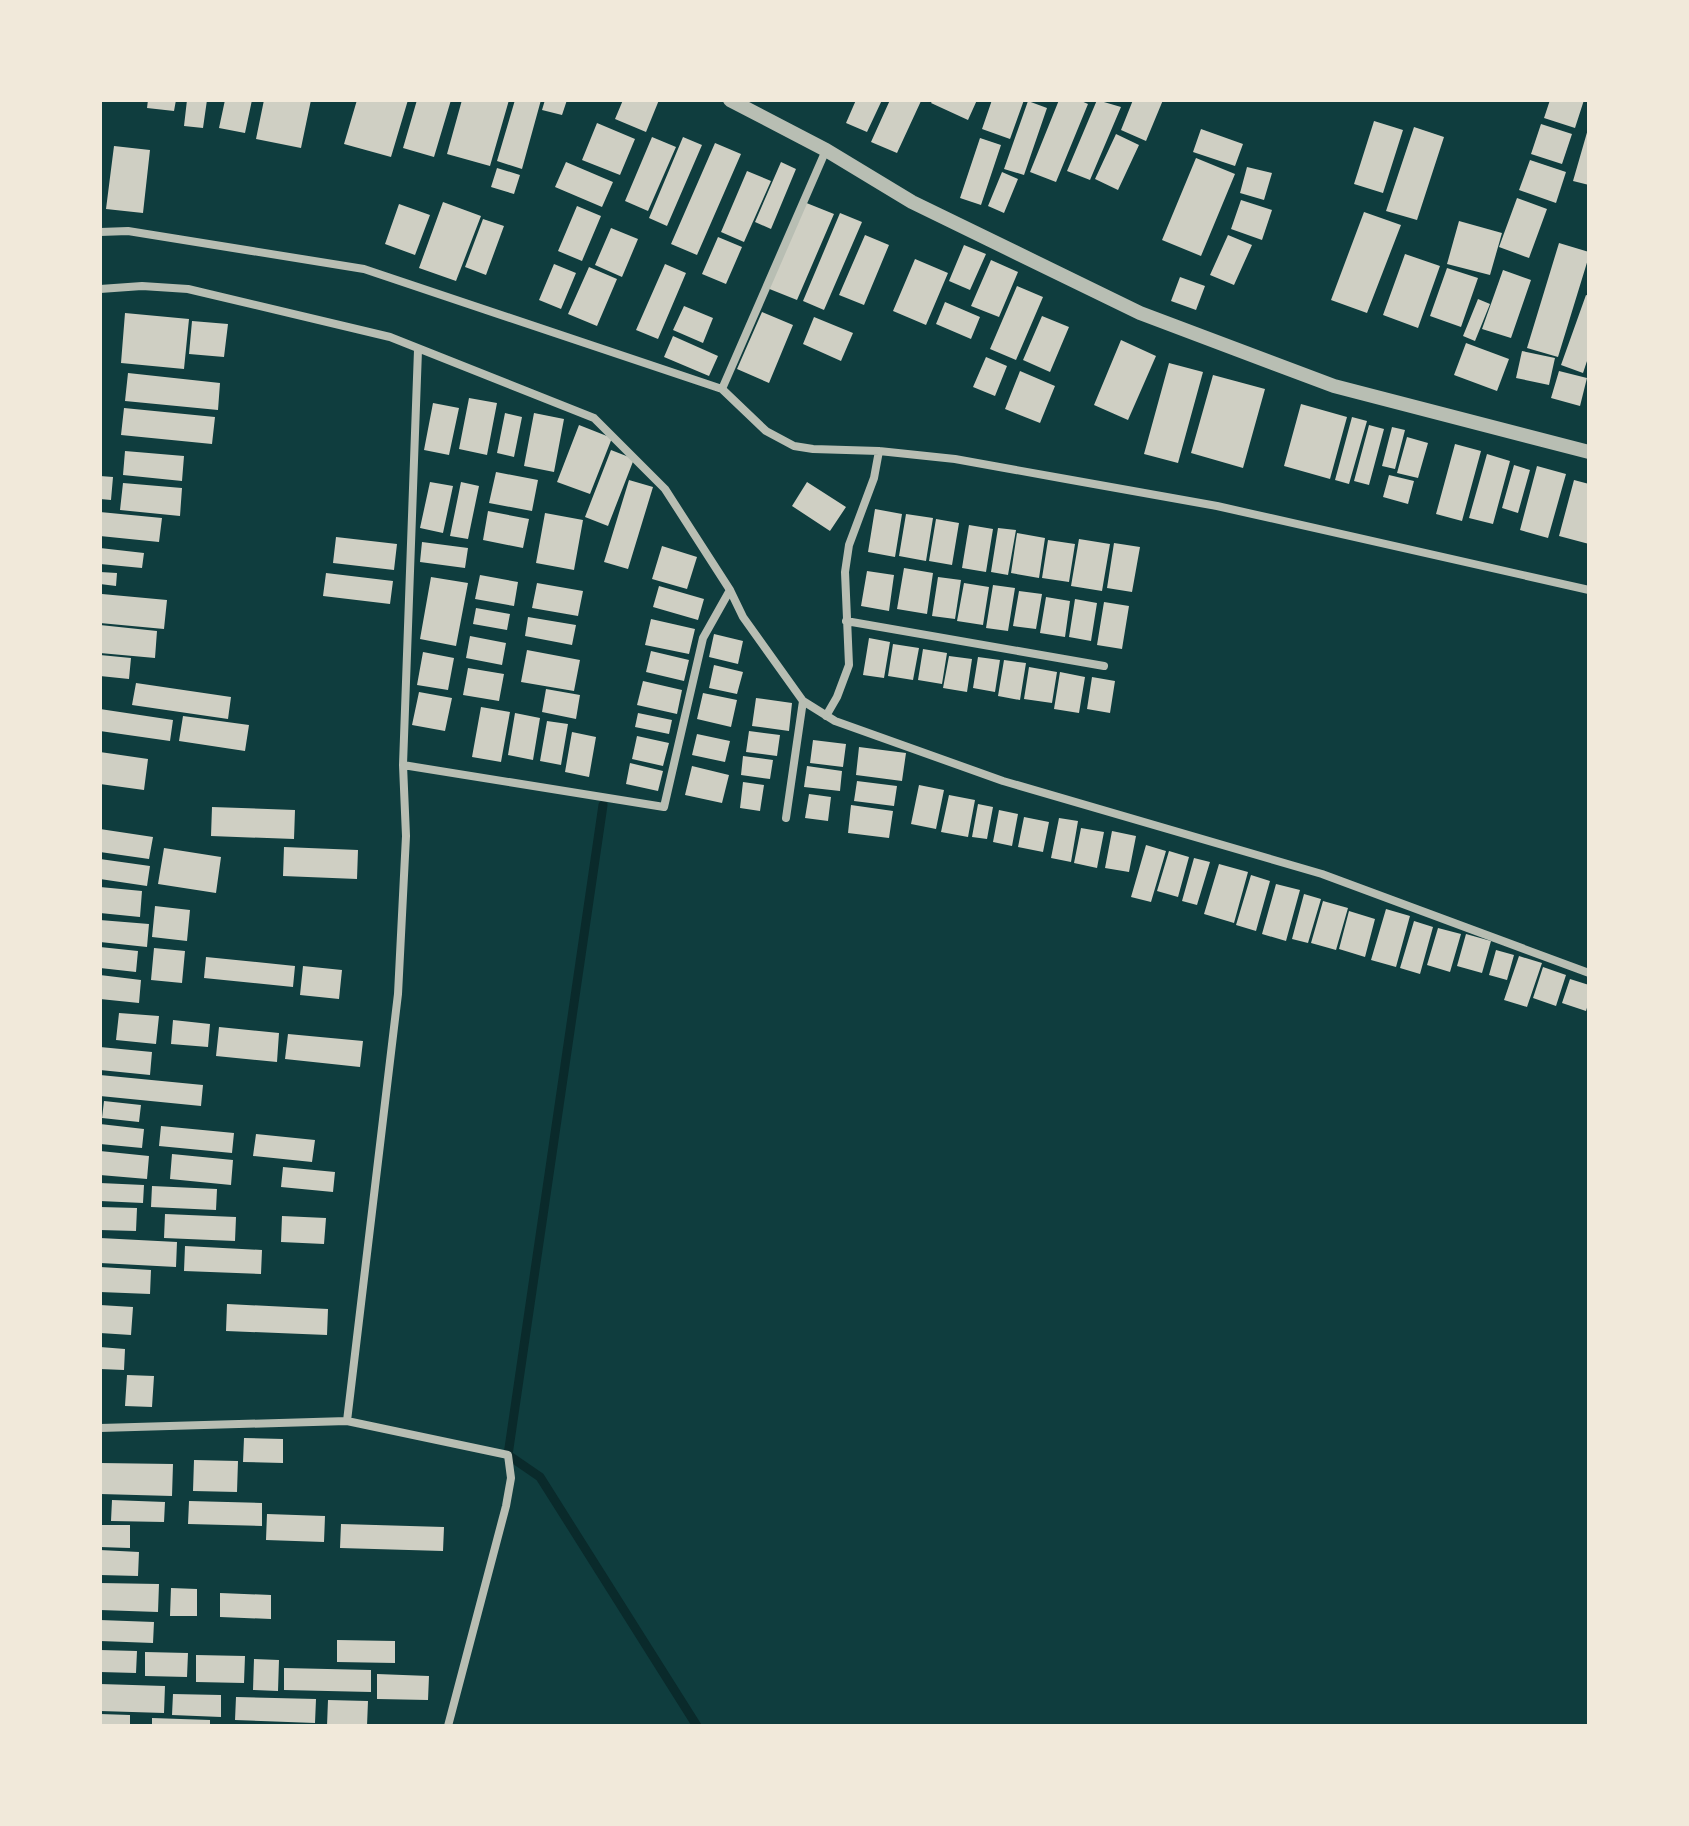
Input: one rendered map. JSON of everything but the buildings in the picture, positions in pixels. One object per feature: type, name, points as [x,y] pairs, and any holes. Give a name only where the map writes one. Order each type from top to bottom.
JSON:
[{"type":"street","points":[[730,100],[826,150],[912,202],[1140,313],[1334,386],[1589,452]]},
{"type":"street","points":[[722,389],[826,150]]},
{"type":"street","points":[[100,232],[128,231],[364,269],[722,389],[766,431],[782,441],[813,449],[879,451],[955,459],[1217,506],[1589,590]]},
{"type":"street","points":[[100,289],[142,286],[188,289],[390,337],[599,421],[665,489],[730,590],[743,617],[803,701],[826,716],[1003,781],[1322,874],[1589,973]]},
{"type":"street","points":[[347,1421],[398,994],[406,836],[403,765],[418,350]]},
{"type":"street","points":[[826,716],[849,665],[845,572],[849,545],[874,478],[879,451]]},
{"type":"street","points":[[403,765],[664,807],[703,638],[730,590]]},
{"type":"street","points":[[846,621],[1104,666]]},
{"type":"street","points":[[786,818],[803,701]]},
{"type":"street","points":[[100,1428],[347,1421],[508,1455],[511,1478],[506,1506],[448,1726]]},
{"type":"waterway","points":[[603,805],[508,1455],[540,1477],[697,1726]]}]
